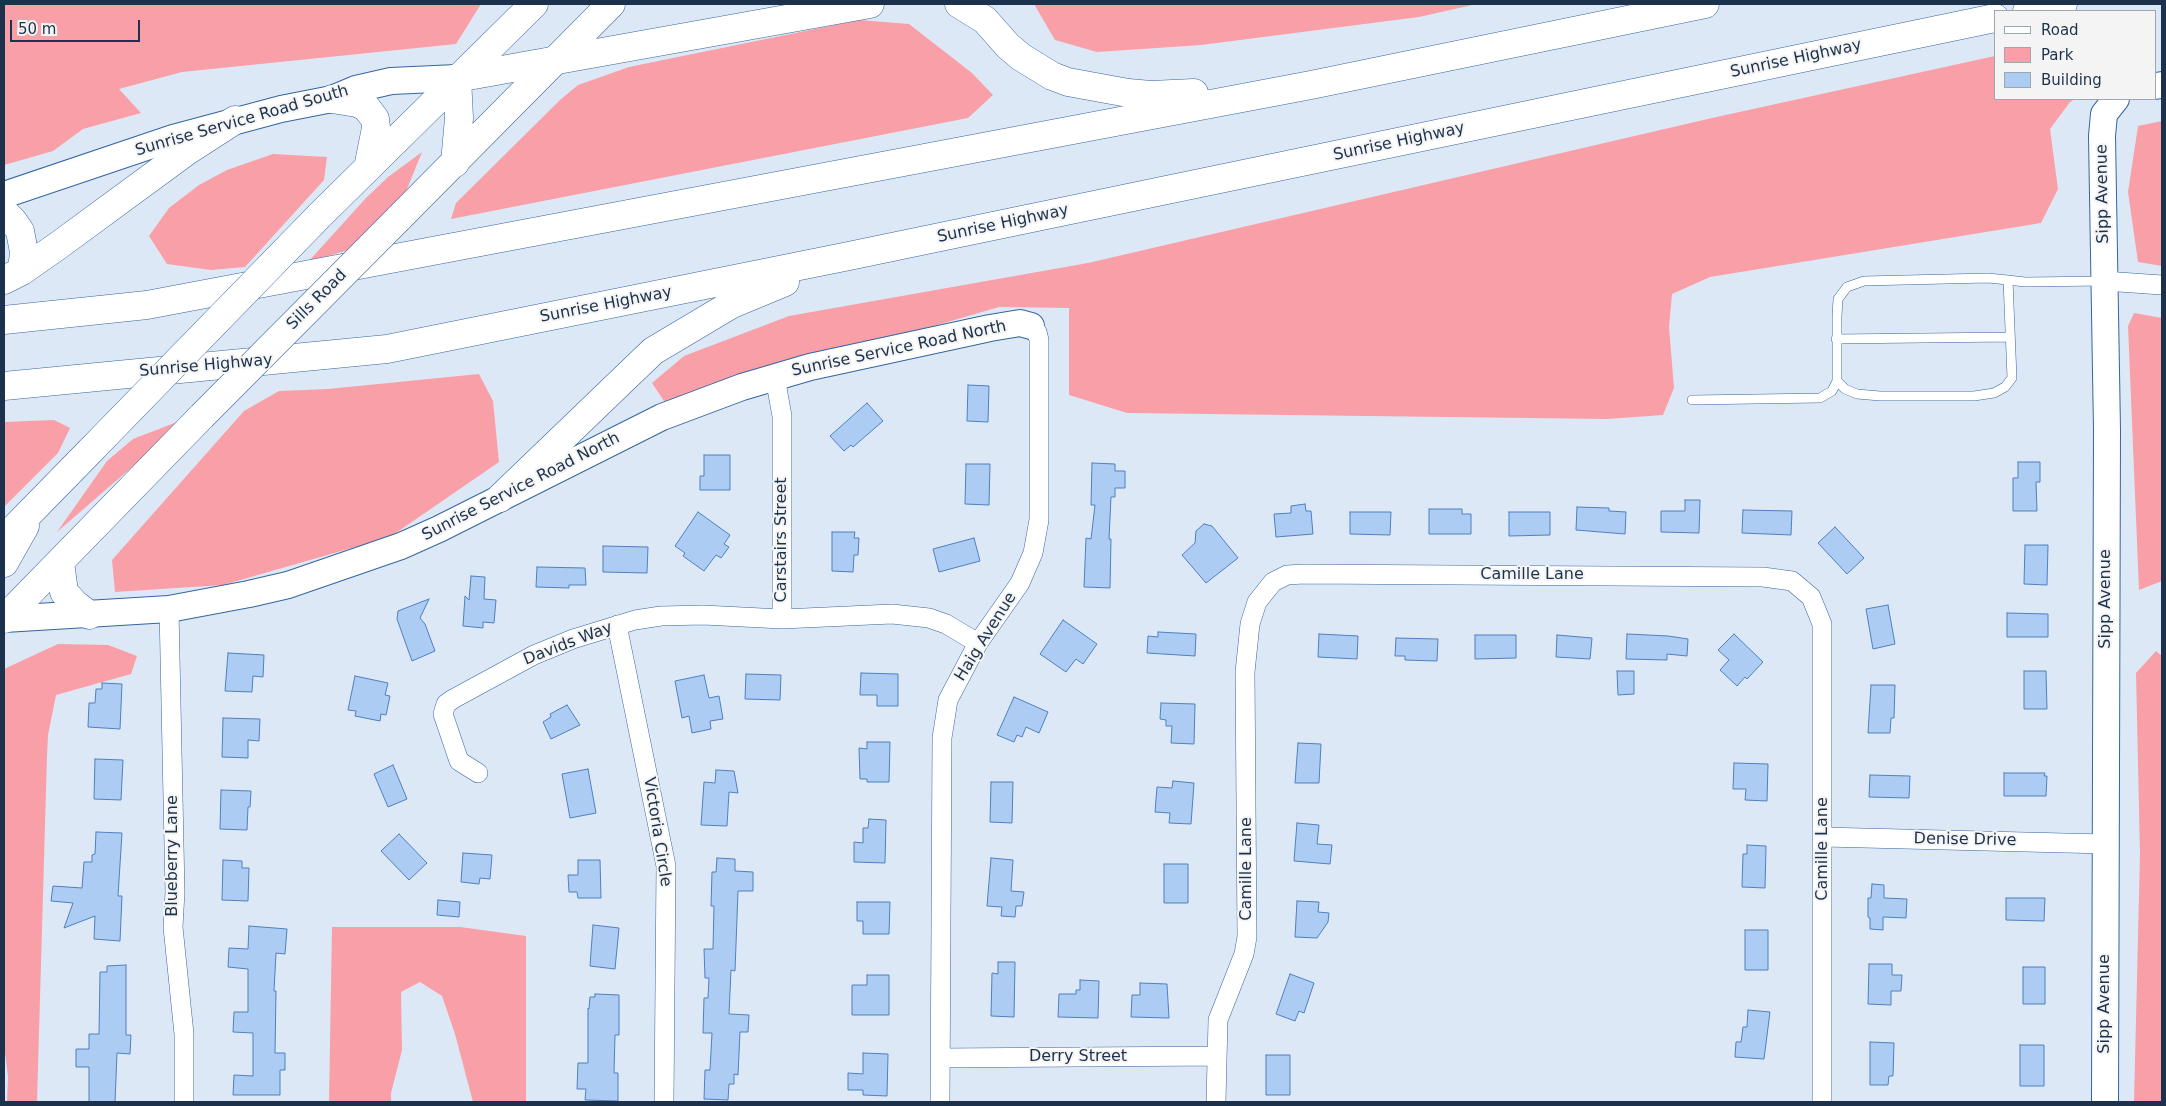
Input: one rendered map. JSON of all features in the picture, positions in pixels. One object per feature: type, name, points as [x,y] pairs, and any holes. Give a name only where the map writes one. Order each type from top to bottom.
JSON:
[{"type":"main road","points":[[4,539],[319,216],[534,4]]},
{"type":"main road","name":"Sills Road","points":[[4,618],[611,4]]},
{"type":"main road","points":[[457,78],[870,4]]},
{"type":"main road","points":[[958,4],[985,20],[1008,46],[1021,57],[1052,76],[1068,82],[1128,93],[1158,95],[1311,86]]},
{"type":"main road","points":[[4,320],[147,305],[1311,86],[1705,4]]},
{"type":"main road","points":[[2032,10],[2063,4]]},
{"type":"main road","name":"Sunrise Highway","points":[[4,386],[388,349],[844,257],[1994,18]]},
{"type":"main road","points":[[455,163],[460,118],[457,78]]},
{"type":"main road","points":[[332,98],[366,107],[375,119],[376,128],[368,168]]},
{"type":"main road","points":[[13,275],[187,150],[235,120]]},
{"type":"main road","points":[[4,212],[13,220],[20,231],[24,252],[13,275]]},
{"type":"main road","points":[[500,498],[653,351],[732,304],[844,257]]},
{"type":"main road","points":[[4,563],[35,507]]},
{"type":"main road","points":[[60,562],[60,576],[64,592],[89,615]]},
{"type":"street","name":"Sunrise Service Road South","points":[[4,195],[173,138],[235,120],[332,98],[356,88],[391,82],[457,78]]},
{"type":"street","name":"Sipp Avenue","points":[[2105,1102],[2107,430],[2102,123],[2104,114],[2114,100]]},
{"type":"street","points":[[2104,281],[2162,285]]},
{"type":"street","name":"Sunrise Service Road North","points":[[4,618],[89,615],[169,609],[250,594],[329,572],[401,546],[662,417],[703,400],[775,377],[856,357],[990,328],[1020,323],[1031,326]]},
{"type":"street","name":"Haig Avenue","points":[[940,1102],[942,738],[948,700],[978,643],[1020,583],[1033,553],[1039,520],[1039,340],[1037,332],[1031,326]]},
{"type":"street","name":"Carstairs Street","points":[[775,377],[782,416],[782,620],[892,614],[929,618],[946,624],[978,643]]},
{"type":"street","name":"Camille Lane","points":[[1216,1102],[1218,1020],[1244,954],[1247,937],[1245,672],[1250,624],[1257,602],[1273,582],[1288,574],[1763,576],[1792,582],[1811,597],[1822,624],[1822,1102]]},
{"type":"street","name":"Blueberry Lane","points":[[169,609],[174,882],[173,928],[184,1034],[184,1102]]},
{"type":"street","name":"Davids Way","points":[[478,773],[459,761],[443,714],[446,704],[534,655],[616,625],[661,616],[703,615],[782,620]]},
{"type":"street","name":"Victoria Circle","points":[[616,625],[666,866],[664,1102]]},
{"type":"street","name":"Denise Drive","points":[[1823,837],[2106,844]]},
{"type":"street","name":"Derry Street","points":[[940,1058],[1217,1056]]},
{"type":"lane","points":[[1692,400],[1820,398],[1832,392],[1837,381],[1836,339],[1838,299],[1847,287],[1864,280],[1988,278],[2104,281]]},
{"type":"lane","points":[[1837,381],[1845,389],[1857,394],[1880,396],[1974,396],[1994,393],[2005,387],[2012,378],[2008,280]]},
{"type":"lane","points":[[1836,339],[2010,337]]},
{"type":"green space","points":[[4,4],[481,4],[456,44],[182,72],[119,89],[141,113],[83,129],[53,151],[4,165]]},
{"type":"green space","points":[[1034,4],[1477,4],[1419,17],[1201,45],[1097,52],[1055,40]]},
{"type":"green space","points":[[859,20],[909,24],[972,73],[993,95],[968,118],[451,219],[456,203],[560,100],[578,85],[629,67]]},
{"type":"green space","points":[[1994,56],[1994,100],[2073,100],[2050,129],[2058,189],[2041,223],[1710,277],[1672,294],[1669,327],[1674,388],[1663,415],[1607,419],[1127,413],[1069,395],[1069,308],[999,307],[666,404],[652,383],[684,356],[789,316],[1088,263],[1712,118]]},
{"type":"green space","points":[[2162,121],[2162,266],[2138,262],[2128,192],[2138,126]]},
{"type":"green space","points":[[422,152],[403,199],[348,250],[308,262],[366,198],[388,177]]},
{"type":"green space","points":[[273,154],[327,157],[324,180],[245,267],[211,270],[167,264],[149,236],[169,208],[199,185],[227,170]]},
{"type":"green space","points":[[2134,313],[2162,318],[2162,581],[2139,590],[2128,326]]},
{"type":"green space","points":[[479,374],[493,401],[499,462],[390,537],[223,585],[115,592],[112,560],[244,411],[279,391],[328,389]]},
{"type":"green space","points":[[54,420],[70,428],[58,453],[4,507],[4,422]]},
{"type":"green space","points":[[177,422],[147,454],[57,532],[107,461],[133,439]]},
{"type":"green space","points":[[58,644],[108,645],[137,656],[131,674],[56,695],[48,735],[47,756],[37,1102],[7,1102],[8,1077],[4,1045],[4,669]]},
{"type":"green space","points":[[2156,651],[2162,656],[2162,1102],[2134,1102],[2140,854],[2136,673]]},
{"type":"green space","points":[[332,927],[460,927],[526,936],[526,1102],[473,1102],[455,1034],[442,996],[420,982],[401,992],[402,1050],[391,1093],[391,1102],[329,1102]]},
{"type":"building","points":[[968,385],[989,386],[988,422],[967,421]]},
{"type":"building","points":[[867,403],[883,421],[853,447],[851,445],[844,451],[830,436]]},
{"type":"building","points":[[704,455],[730,455],[730,490],[700,490],[700,476],[704,476]]},
{"type":"building","points":[[2018,462],[2040,462],[2040,482],[2036,482],[2037,511],[2013,511],[2013,478],[2018,478]]},
{"type":"building","points":[[1092,463],[1115,464],[1115,471],[1125,471],[1125,488],[1115,488],[1115,497],[1111,497],[1109,539],[1111,539],[1110,588],[1084,587],[1086,538],[1091,539],[1095,505],[1091,505]]},
{"type":"building","points":[[966,464],[990,464],[989,505],[965,504]]},
{"type":"building","points":[[1685,500],[1700,500],[1699,533],[1661,532],[1661,511],[1685,511]]},
{"type":"building","points":[[1305,504],[1306,511],[1311,511],[1313,534],[1276,537],[1274,514],[1291,513],[1291,506]]},
{"type":"building","points":[[1577,507],[1609,508],[1609,511],[1626,512],[1625,534],[1576,530]]},
{"type":"building","points":[[1429,509],[1462,509],[1462,514],[1471,514],[1471,534],[1429,534]]},
{"type":"building","points":[[1743,510],[1792,511],[1791,535],[1742,533]]},
{"type":"building","points":[[698,512],[730,535],[724,544],[729,547],[721,558],[716,555],[704,571],[683,556],[685,553],[675,546]]},
{"type":"building","points":[[1350,512],[1391,512],[1390,535],[1350,534]]},
{"type":"building","points":[[1509,512],[1550,512],[1550,535],[1509,536]]},
{"type":"building","points":[[1204,524],[1212,526],[1238,558],[1206,583],[1182,555],[1195,543],[1196,531]]},
{"type":"building","points":[[1835,527],[1864,558],[1847,574],[1818,543]]},
{"type":"building","points":[[832,532],[855,532],[854,538],[859,538],[858,555],[854,555],[853,572],[832,571]]},
{"type":"building","points":[[974,538],[980,561],[939,572],[933,549]]},
{"type":"building","points":[[2025,545],[2048,545],[2047,585],[2024,584]]},
{"type":"building","points":[[603,546],[648,547],[647,573],[603,572]]},
{"type":"building","points":[[537,567],[585,568],[586,585],[569,585],[569,588],[536,587]]},
{"type":"building","points":[[471,576],[485,577],[484,599],[496,600],[494,623],[483,622],[483,628],[463,626],[465,596],[469,600]]},
{"type":"building","points":[[429,599],[420,618],[425,624],[435,651],[412,661],[397,619],[398,611]]},
{"type":"building","points":[[1888,605],[1895,644],[1873,649],[1866,609]]},
{"type":"building","points":[[2007,613],[2048,614],[2048,637],[2007,637]]},
{"type":"building","points":[[1063,620],[1097,644],[1083,664],[1076,659],[1066,672],[1040,654]]},
{"type":"building","points":[[1158,632],[1196,634],[1195,656],[1147,653],[1148,636],[1158,637]]},
{"type":"building","points":[[1319,634],[1358,636],[1357,659],[1318,657]]},
{"type":"building","points":[[1627,634],[1688,639],[1687,656],[1667,654],[1667,660],[1626,659]]},
{"type":"building","points":[[1734,634],[1763,662],[1747,679],[1745,677],[1737,686],[1720,670],[1729,660],[1718,650]]},
{"type":"building","points":[[1475,635],[1516,635],[1516,658],[1475,659]]},
{"type":"building","points":[[1557,635],[1592,638],[1590,659],[1556,657]]},
{"type":"building","points":[[1396,638],[1438,639],[1437,661],[1405,660],[1405,656],[1395,656]]},
{"type":"building","points":[[228,653],[264,655],[263,677],[253,676],[252,692],[225,691]]},
{"type":"building","points":[[1617,671],[1634,671],[1634,694],[1618,695]]},
{"type":"building","points":[[2024,671],[2046,671],[2047,709],[2024,709]]},
{"type":"building","points":[[861,673],[898,674],[898,706],[877,706],[877,695],[860,695]]},
{"type":"building","points":[[746,674],[781,675],[780,700],[745,699]]},
{"type":"building","points":[[704,675],[709,698],[719,696],[723,719],[710,721],[711,729],[692,733],[689,716],[682,718],[675,681]]},
{"type":"building","points":[[355,676],[388,683],[385,695],[390,696],[386,715],[381,714],[380,721],[355,716],[356,711],[348,710]]},
{"type":"building","points":[[102,683],[122,684],[120,729],[88,727],[89,703],[95,703],[96,689],[102,689]]},
{"type":"building","points":[[1871,685],[1895,685],[1894,718],[1891,718],[1890,733],[1868,733]]},
{"type":"building","points":[[1014,697],[1048,712],[1039,733],[1026,727],[1022,737],[1017,735],[1014,742],[997,735]]},
{"type":"building","points":[[1161,703],[1195,704],[1194,744],[1171,743],[1172,726],[1166,726],[1166,720],[1160,719]]},
{"type":"building","points":[[567,705],[580,725],[551,739],[543,722],[551,717],[550,714]]},
{"type":"building","points":[[223,718],[260,719],[259,741],[248,740],[248,758],[222,757]]},
{"type":"building","points":[[867,742],[890,742],[889,782],[867,782],[867,779],[860,779],[859,748],[867,749]]},
{"type":"building","points":[[1298,743],[1321,744],[1319,783],[1295,783]]},
{"type":"building","points":[[95,759],[123,760],[121,800],[94,799]]},
{"type":"building","points":[[1734,763],[1768,764],[1767,801],[1745,800],[1746,789],[1733,789]]},
{"type":"building","points":[[393,765],[407,799],[388,807],[374,774]]},
{"type":"building","points":[[588,769],[596,813],[570,818],[562,774]]},
{"type":"building","points":[[716,770],[734,771],[738,793],[729,792],[727,826],[701,825],[704,782],[715,783]]},
{"type":"building","points":[[2004,773],[2045,773],[2044,776],[2047,776],[2046,796],[2004,796]]},
{"type":"building","points":[[1870,775],[1910,776],[1909,798],[1869,797]]},
{"type":"building","points":[[1173,781],[1194,783],[1191,824],[1169,823],[1170,813],[1155,812],[1157,787],[1172,788]]},
{"type":"building","points":[[991,782],[1013,782],[1012,823],[990,822]]},
{"type":"building","points":[[221,790],[251,791],[247,830],[220,829]]},
{"type":"building","points":[[869,819],[886,820],[885,863],[854,862],[854,842],[863,843],[863,828],[868,828]]},
{"type":"building","points":[[1297,823],[1319,825],[1317,844],[1332,845],[1330,864],[1294,861]]},
{"type":"building","points":[[96,832],[122,833],[118,896],[122,896],[120,941],[94,939],[95,916],[64,928],[73,903],[51,901],[53,886],[82,888],[84,862],[92,862],[92,855],[95,854]]},
{"type":"building","points":[[399,834],[427,863],[409,880],[381,851]]},
{"type":"building","points":[[1747,845],[1766,846],[1765,888],[1742,887],[1743,854],[1747,854]]},
{"type":"building","points":[[463,853],[492,855],[490,879],[480,878],[479,884],[461,882]]},
{"type":"building","points":[[717,858],[735,859],[735,871],[753,872],[753,891],[738,891],[735,971],[731,970],[729,1014],[749,1015],[748,1032],[740,1032],[738,1075],[734,1074],[734,1084],[729,1084],[728,1100],[704,1099],[705,1070],[710,1070],[712,1033],[703,1033],[704,998],[708,998],[709,978],[705,978],[704,949],[713,949],[714,906],[711,906],[712,872],[716,872]]},
{"type":"building","points":[[991,858],[1013,860],[1011,891],[1024,892],[1022,906],[1016,906],[1015,917],[1001,916],[1002,907],[987,906]]},
{"type":"building","points":[[223,860],[242,861],[242,868],[249,868],[248,901],[222,900]]},
{"type":"building","points":[[578,860],[600,860],[601,898],[578,898],[577,892],[569,892],[568,875],[578,875]]},
{"type":"building","points":[[1164,864],[1188,864],[1188,903],[1164,903]]},
{"type":"building","points":[[1872,884],[1884,885],[1884,898],[1907,899],[1906,918],[1883,917],[1883,930],[1870,929],[1868,898],[1871,898]]},
{"type":"building","points":[[2006,898],[2045,898],[2044,921],[2006,920]]},
{"type":"building","points":[[438,900],[460,902],[459,917],[437,915]]},
{"type":"building","points":[[1297,901],[1319,902],[1318,912],[1329,913],[1328,922],[1317,938],[1295,937]]},
{"type":"building","points":[[857,902],[890,902],[889,934],[863,934],[863,921],[857,921]]},
{"type":"building","points":[[593,925],[619,928],[615,969],[590,966]]},
{"type":"building","points":[[249,926],[287,929],[285,954],[276,953],[274,991],[276,991],[275,1053],[285,1053],[285,1070],[280,1070],[280,1095],[233,1095],[234,1075],[253,1076],[253,1033],[233,1032],[234,1012],[248,1012],[248,969],[228,967],[229,948],[248,949]]},
{"type":"building","points":[[1745,930],[1768,930],[1768,970],[1745,970]]},
{"type":"building","points":[[998,962],[1015,962],[1014,1017],[991,1016],[992,973],[998,974]]},
{"type":"building","points":[[1869,964],[1892,964],[1892,975],[1902,975],[1901,991],[1891,991],[1891,1005],[1868,1004]]},
{"type":"building","points":[[126,965],[126,1035],[131,1035],[130,1054],[117,1053],[115,1102],[89,1102],[89,1067],[76,1067],[76,1049],[89,1049],[89,1034],[99,1034],[100,972],[107,972],[107,966]]},
{"type":"building","points":[[2023,967],[2045,967],[2045,1004],[2023,1004]]},
{"type":"building","points":[[1290,974],[1314,983],[1304,1013],[1299,1011],[1295,1021],[1276,1014]]},
{"type":"building","points":[[867,975],[889,975],[889,1015],[852,1015],[852,985],[867,985]]},
{"type":"building","points":[[1080,980],[1099,981],[1098,1018],[1058,1017],[1059,994],[1076,994],[1076,990],[1080,990]]},
{"type":"building","points":[[1140,983],[1167,984],[1169,1018],[1131,1017],[1132,995],[1140,995]]},
{"type":"building","points":[[595,994],[619,995],[619,1035],[615,1035],[614,1073],[618,1073],[618,1101],[585,1100],[586,1089],[577,1089],[578,1063],[588,1063],[588,1008],[590,997],[595,997]]},
{"type":"building","points":[[1748,1010],[1770,1012],[1764,1059],[1735,1057],[1736,1042],[1741,1042],[1743,1027],[1747,1027]]},
{"type":"building","points":[[1870,1042],[1894,1043],[1893,1076],[1889,1076],[1888,1085],[1870,1085]]},
{"type":"building","points":[[2020,1045],[2044,1045],[2044,1086],[2020,1086]]},
{"type":"building","points":[[863,1053],[888,1054],[887,1096],[863,1095],[863,1090],[848,1090],[848,1073],[863,1074]]},
{"type":"building","points":[[1266,1055],[1290,1055],[1290,1095],[1266,1095]]}]
